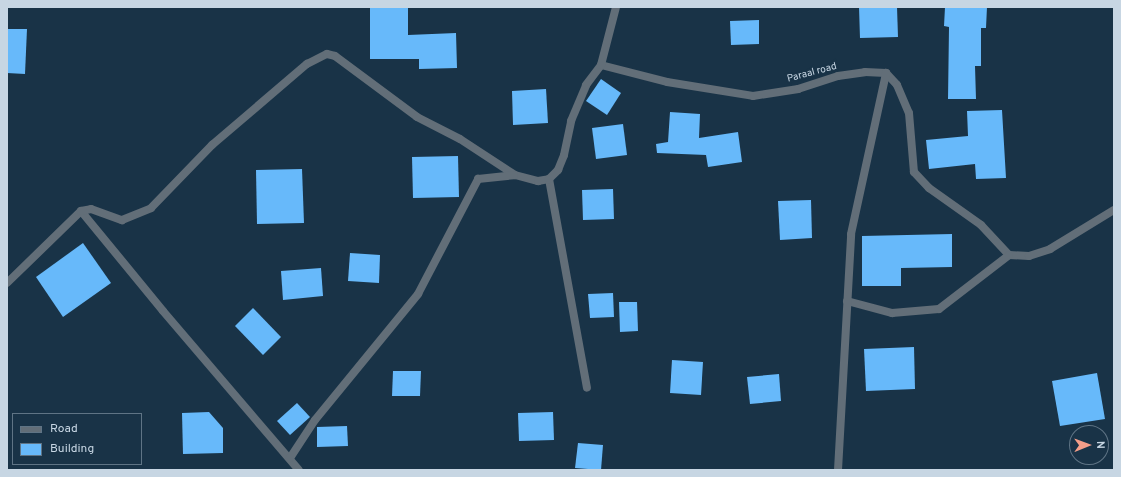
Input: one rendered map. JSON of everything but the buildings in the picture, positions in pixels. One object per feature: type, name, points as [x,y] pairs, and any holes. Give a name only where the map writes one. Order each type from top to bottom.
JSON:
[{"type":"street","points":[[7,283],[81,211],[91,209],[122,220],[151,208],[212,145],[307,64],[327,54],[335,56],[417,118],[460,139],[515,175],[538,181],[550,179],[558,170],[564,155],[571,121],[586,85],[601,65],[616,7]]},
{"type":"street","name":"Paraal road","points":[[601,65],[667,82],[753,96],[798,89],[838,76],[865,72],[886,73]]},
{"type":"street","points":[[886,73],[897,85],[909,113],[914,172],[929,188],[981,224],[1009,255]]},
{"type":"street","points":[[838,470],[850,234],[886,73]]},
{"type":"street","points":[[290,458],[315,420],[418,294],[478,179],[515,175]]},
{"type":"street","points":[[550,179],[587,388]]},
{"type":"street","points":[[847,301],[892,313],[938,309],[1009,255],[1029,256],[1050,249],[1114,210]]},
{"type":"street","points":[[81,211],[163,311],[299,470]]}]
